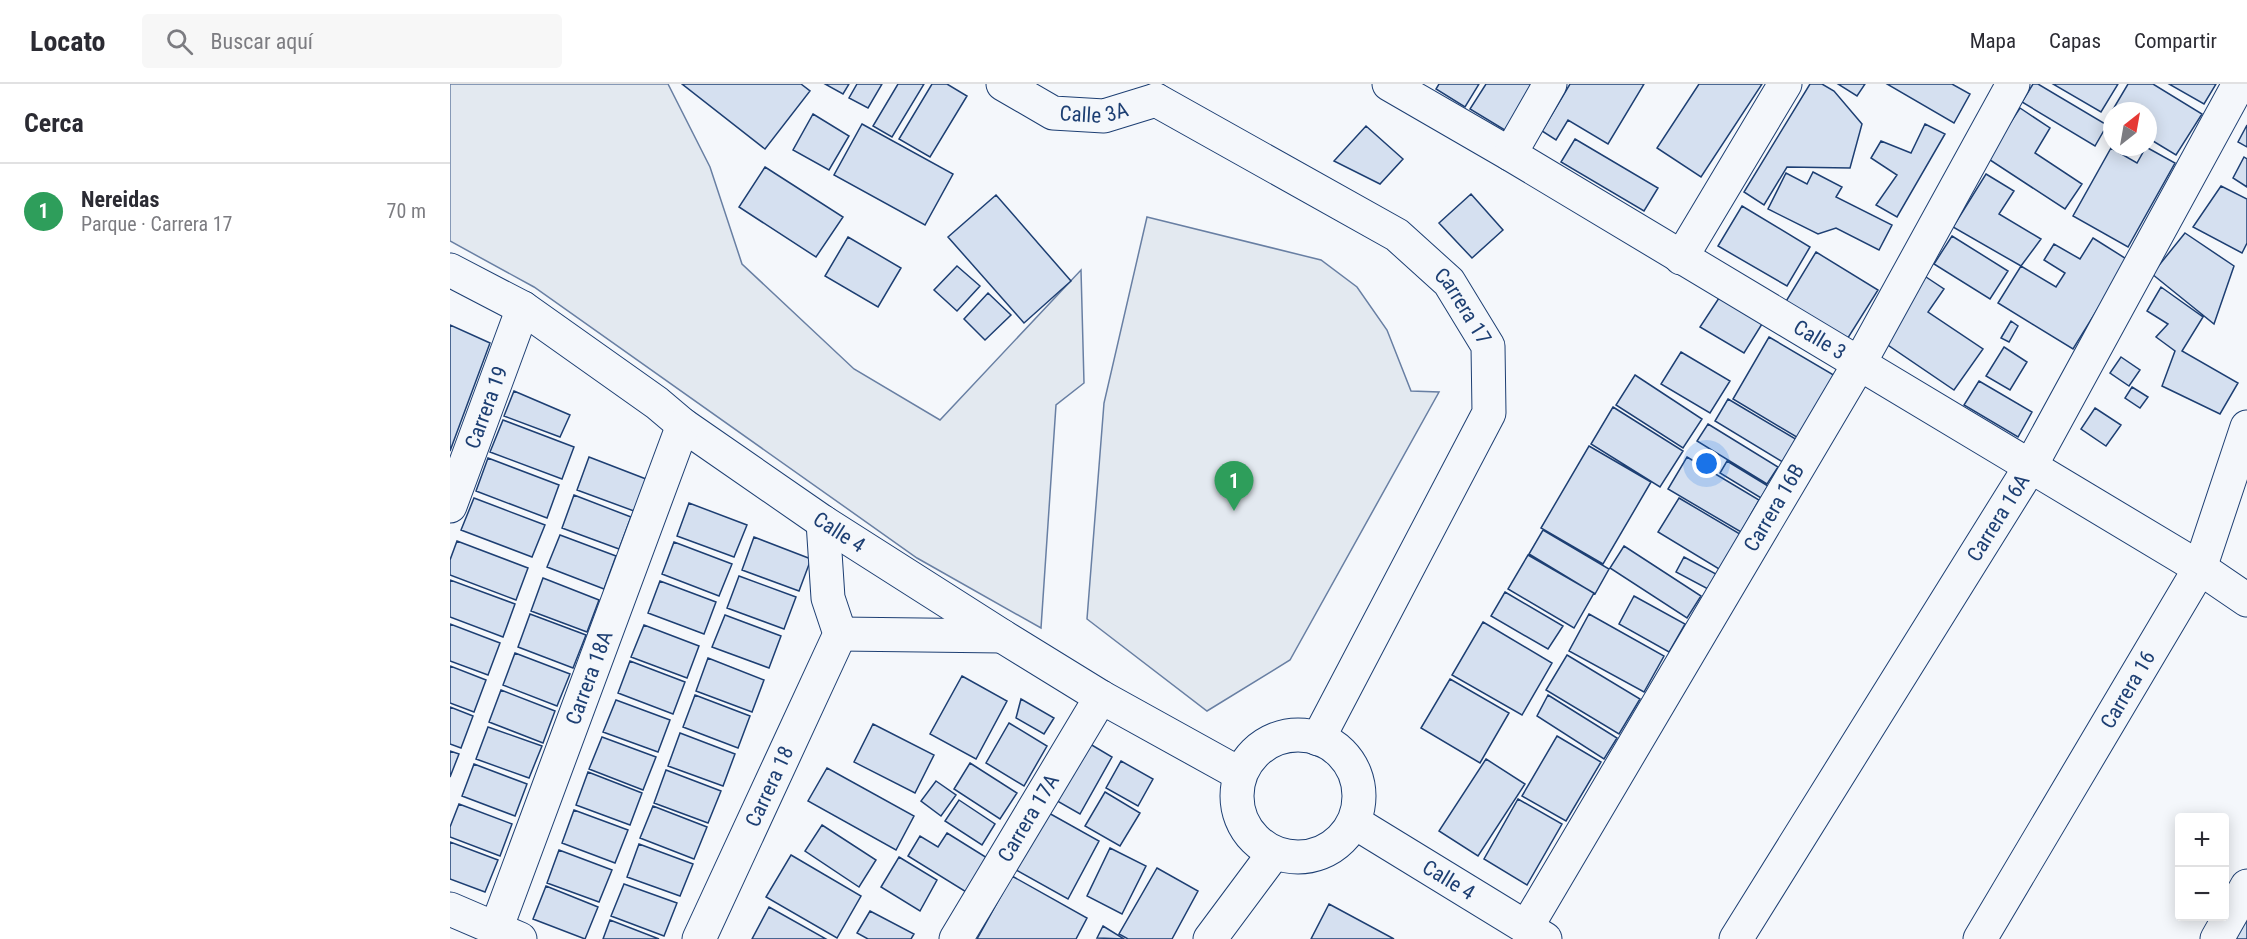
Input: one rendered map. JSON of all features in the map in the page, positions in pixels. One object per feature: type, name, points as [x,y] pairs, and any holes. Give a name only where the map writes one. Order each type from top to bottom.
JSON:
[{"type":"street","name":"Calle 3A","points":[[1003,84],[1053,113],[1104,116],[1153,92]]},
{"type":"street","name":"Calle 3","points":[[1389,84],[1510,153],[1681,258],[2200,568],[2247,600]]},
{"type":"street","points":[[1510,153],[1550,84]]},
{"type":"street","points":[[1681,258],[1785,84]]},
{"type":"street","name":"Carrera 16B","points":[[1535,934],[1858,364],[2013,84]]},
{"type":"street","name":"Carrera 16A","points":[[1736,939],[2030,467],[2239,84]]},
{"type":"street","name":"Carrera 17","points":[[1153,92],[1397,235],[1449,282],[1488,346],[1489,414],[1318,739]]},
{"type":"street","name":"Calle 4","points":[[450,270],[523,308],[657,403],[683,425],[823,522],[1101,697],[1240,774]]},
{"type":"street","name":"Carrera 19","points":[[450,506],[523,308]]},
{"type":"street","name":"Carrera 18A","points":[[508,934],[683,425]]},
{"type":"street","name":"Carrera 16","points":[[1980,939],[2200,568],[2247,427]]},
{"type":"street","points":[[823,522],[828,598],[840,634],[1002,636]]},
{"type":"street","name":"Carrera 18","points":[[699,939],[840,634]]},
{"type":"street","name":"Carrera 17A","points":[[956,939],[1101,697]]},
{"type":"street","points":[[1299,735],[1318,739],[1331,745],[1342,754],[1357,780],[1358,808],[1354,822],[1340,841],[1320,853],[1297,858],[1274,853],[1255,840],[1244,826],[1238,809],[1236,792],[1240,774],[1249,758],[1263,745],[1281,737],[1299,735]]},
{"type":"street","name":"Calle 4","points":[[1354,822],[1535,934]]},
{"type":"street","points":[[1210,939],[1274,853]]},
{"type":"street","points":[[2217,939],[2247,886]]},
{"type":"street","points":[[450,909],[508,934]]},
{"type":"shaded area","points":[[450,84],[668,84],[710,167],[742,264],[854,369],[940,420],[1081,270],[1084,383],[1056,405],[1041,628],[917,558],[534,287],[450,241]]},
{"type":"shaded area","points":[[1147,217],[1321,260],[1357,287],[1387,330],[1411,391],[1439,392],[1290,660],[1207,711],[1087,619],[1104,403]]},
{"type":"building","points":[[682,84],[801,84],[810,91],[765,149]]},
{"type":"building","points":[[825,84],[849,84],[843,94]]},
{"type":"building","points":[[857,84],[882,84],[868,108],[849,98]]},
{"type":"building","points":[[898,84],[924,84],[892,137],[873,126]]},
{"type":"building","points":[[932,84],[947,84],[967,96],[930,157],[899,139]]},
{"type":"building","points":[[1439,84],[1479,84],[1465,107],[1436,89]]},
{"type":"building","points":[[1486,84],[1537,84],[1508,132],[1470,109]]},
{"type":"building","points":[[1570,84],[1644,84],[1608,144],[1568,120],[1556,140],[1542,131]]},
{"type":"building","points":[[1699,84],[1762,84],[1701,177],[1657,148]]},
{"type":"building","points":[[1810,84],[1822,84],[1834,91],[1862,124],[1850,168],[1787,167],[1764,205],[1744,192]]},
{"type":"building","points":[[1838,84],[1865,84],[1857,96]]},
{"type":"building","points":[[1887,84],[1952,84],[1970,94],[1954,123]]},
{"type":"building","points":[[2033,84],[2038,84],[2103,123],[2103,132],[2095,146],[2022,102]]},
{"type":"building","points":[[2053,84],[2118,84],[2107,102],[2103,102],[2101,112]]},
{"type":"building","points":[[2128,84],[2153,84],[2202,114],[2176,155],[2157,143],[2157,102],[2117,102]]},
{"type":"building","points":[[2169,84],[2216,84],[2204,104]]},
{"type":"building","points":[[2020,108],[2050,128],[2035,153],[2082,184],[2065,209],[1987,158]]},
{"type":"building","points":[[813,114],[849,136],[829,170],[793,150]]},
{"type":"building","points":[[862,124],[953,174],[925,225],[834,175]]},
{"type":"building","points":[[1925,124],[1945,134],[1897,217],[1876,205],[1897,175],[1871,158],[1881,141],[1911,153]]},
{"type":"building","points":[[2247,125],[2247,147],[2238,142]]},
{"type":"building","points":[[1366,126],[1403,159],[1380,184],[1334,161]]},
{"type":"building","points":[[1575,139],[1658,188],[1644,211],[1561,162]]},
{"type":"building","points":[[2157,153],[2175,163],[2128,247],[2073,216],[2107,156],[2125,156],[2137,163],[2141,156],[2157,156]]},
{"type":"building","points":[[2244,157],[2247,159],[2247,187],[2233,178]]},
{"type":"building","points":[[765,167],[843,217],[816,257],[739,207]]},
{"type":"building","points":[[1813,172],[1842,187],[1836,197],[1892,225],[1879,250],[1836,228],[1818,234],[1768,209],[1786,173],[1807,184]]},
{"type":"building","points":[[1986,174],[2014,191],[1999,214],[2041,239],[2021,266],[1953,227]]},
{"type":"building","points":[[2221,186],[2247,199],[2247,243],[2242,253],[2193,227]]},
{"type":"building","points":[[1471,194],[1503,230],[1472,258],[1439,223]]},
{"type":"building","points":[[996,195],[1071,281],[1024,323],[948,237]]},
{"type":"building","points":[[1742,206],[1810,247],[1787,286],[1718,246]]},
{"type":"building","points":[[2185,233],[2234,266],[2214,324],[2152,274]]},
{"type":"building","points":[[1952,236],[2008,271],[1990,299],[1934,264]]},
{"type":"building","points":[[848,237],[901,268],[878,307],[825,276]]},
{"type":"building","points":[[2093,238],[2128,260],[2073,349],[1998,303],[2021,266],[2056,287],[2065,273],[2044,260],[2054,244],[2080,259]]},
{"type":"building","points":[[1816,252],[1878,290],[1846,341],[1785,303]]},
{"type":"building","points":[[957,266],[980,286],[957,311],[934,290]]},
{"type":"building","points":[[1923,275],[1944,289],[1928,312],[1983,349],[1954,390],[1879,339]]},
{"type":"building","points":[[2161,287],[2203,317],[2182,351],[2238,383],[2220,414],[2162,386],[2175,351],[2156,337],[2168,324],[2147,311]]},
{"type":"building","points":[[988,293],[1011,315],[985,340],[964,319]]},
{"type":"building","points":[[1719,298],[1762,324],[1744,353],[1700,327]]},
{"type":"building","points":[[2011,321],[2018,326],[2009,342],[2001,338]]},
{"type":"building","points":[[450,325],[490,343],[450,451]]},
{"type":"building","points":[[1769,337],[1837,377],[1800,439],[1733,399]]},
{"type":"building","points":[[2004,347],[2027,362],[2010,390],[1986,376]]},
{"type":"building","points":[[1681,352],[1730,381],[1710,413],[1661,384]]},
{"type":"building","points":[[2121,357],[2140,370],[2129,386],[2110,373]]},
{"type":"building","points":[[1635,375],[1702,419],[1683,448],[1616,405]]},
{"type":"building","points":[[1979,381],[2032,412],[2018,437],[1964,405]]},
{"type":"building","points":[[2132,387],[2148,397],[2140,408],[2125,398]]},
{"type":"building","points":[[514,391],[570,415],[560,437],[504,416]]},
{"type":"building","points":[[1728,399],[1799,441],[1786,464],[1715,421]]},
{"type":"building","points":[[1613,407],[1683,451],[1660,487],[1591,444]]},
{"type":"building","points":[[2095,408],[2121,425],[2106,446],[2081,429]]},
{"type":"building","points":[[503,420],[574,447],[562,479],[490,452]]},
{"type":"building","points":[[1708,424],[1778,467],[1767,484],[1697,441]]},
{"type":"building","points":[[1589,446],[1651,482],[1603,564],[1541,528]]},
{"type":"building","points":[[589,457],[646,479],[634,511],[577,490]]},
{"type":"building","points":[[1687,457],[1759,500],[1741,532],[1668,489]]},
{"type":"building","points":[[488,458],[559,485],[547,518],[476,491]]},
{"type":"building","points":[[1727,461],[1768,486],[1761,498],[1720,473]]},
{"type":"building","points":[[574,495],[631,517],[619,549],[562,528]]},
{"type":"building","points":[[474,498],[545,525],[532,557],[461,530]]},
{"type":"building","points":[[1679,498],[1745,537],[1724,572],[1658,532]]},
{"type":"building","points":[[689,503],[747,525],[734,557],[677,536]]},
{"type":"building","points":[[1543,530],[1609,569],[1595,594],[1529,554]]},
{"type":"building","points":[[560,535],[616,556],[604,589],[547,567]]},
{"type":"building","points":[[754,537],[811,559],[799,591],[742,570]]},
{"type":"building","points":[[457,541],[528,568],[516,600],[450,575],[450,560]]},
{"type":"building","points":[[674,542],[732,564],[719,596],[662,574]]},
{"type":"building","points":[[1624,546],[1701,596],[1687,618],[1610,568]]},
{"type":"building","points":[[1528,555],[1594,593],[1574,628],[1508,589]]},
{"type":"building","points":[[1684,557],[1716,574],[1708,589],[1676,572]]},
{"type":"building","points":[[739,576],[796,597],[784,629],[727,608]]},
{"type":"building","points":[[543,578],[599,600],[587,632],[531,611]]},
{"type":"building","points":[[450,580],[515,604],[503,637],[450,617]]},
{"type":"building","points":[[660,581],[716,602],[704,634],[648,613]]},
{"type":"building","points":[[1505,592],[1563,626],[1548,649],[1491,616]]},
{"type":"building","points":[[1634,596],[1685,624],[1669,652],[1619,624]]},
{"type":"building","points":[[530,614],[586,635],[573,668],[518,647]]},
{"type":"building","points":[[1589,614],[1664,656],[1644,692],[1569,651]]},
{"type":"building","points":[[725,615],[781,636],[769,668],[712,647]]},
{"type":"building","points":[[1483,622],[1552,663],[1522,715],[1452,675]]},
{"type":"building","points":[[450,624],[500,643],[488,675],[450,661]]},
{"type":"building","points":[[644,625],[699,646],[687,678],[631,657]]},
{"type":"building","points":[[515,653],[570,674],[557,706],[503,685]]},
{"type":"building","points":[[1567,655],[1640,699],[1619,734],[1546,690]]},
{"type":"building","points":[[708,658],[764,680],[752,712],[696,691]]},
{"type":"building","points":[[630,661],[685,682],[673,714],[618,693]]},
{"type":"building","points":[[450,666],[486,680],[474,712],[450,703]]},
{"type":"building","points":[[962,676],[1007,701],[976,759],[930,734]]},
{"type":"building","points":[[1450,679],[1509,713],[1480,763],[1421,728]]},
{"type":"building","points":[[501,690],[555,711],[543,743],[489,722]]},
{"type":"building","points":[[695,695],[750,716],[738,748],[683,727]]},
{"type":"building","points":[[1548,695],[1617,738],[1604,759],[1537,716]]},
{"type":"building","points":[[1021,699],[1054,718],[1044,734],[1016,718]]},
{"type":"building","points":[[616,700],[670,720],[658,752],[603,732]]},
{"type":"building","points":[[450,707],[473,716],[461,748],[450,744]]},
{"type":"building","points":[[1009,723],[1047,746],[1024,786],[986,763]]},
{"type":"building","points":[[873,724],[934,755],[915,793],[854,762]]},
{"type":"building","points":[[488,727],[542,746],[529,778],[476,759]]},
{"type":"building","points":[[680,733],[735,754],[723,786],[668,766]]},
{"type":"building","points":[[1557,736],[1601,762],[1566,821],[1522,796]]},
{"type":"building","points":[[602,737],[656,757],[643,790],[589,769]]},
{"type":"building","points":[[1085,741],[1112,757],[1080,814],[1052,798]]},
{"type":"building","points":[[450,751],[459,754],[450,777]]},
{"type":"building","points":[[1486,759],[1525,784],[1478,856],[1439,831]]},
{"type":"building","points":[[1121,761],[1153,779],[1138,806],[1106,788]]},
{"type":"building","points":[[970,763],[1017,793],[1000,819],[954,789]]},
{"type":"building","points":[[474,764],[527,784],[515,816],[462,796]]},
{"type":"building","points":[[827,768],[914,816],[896,850],[808,801]]},
{"type":"building","points":[[666,770],[721,791],[708,823],[654,803]]},
{"type":"building","points":[[588,772],[642,793],[630,825],[576,805]]},
{"type":"building","points":[[936,781],[956,795],[941,816],[921,801]]},
{"type":"building","points":[[1105,792],[1140,813],[1120,846],[1085,826]]},
{"type":"building","points":[[1518,799],[1562,824],[1527,885],[1484,859]]},
{"type":"building","points":[[959,800],[995,824],[982,845],[945,821]]},
{"type":"building","points":[[459,804],[512,824],[500,856],[450,837],[450,827]]},
{"type":"building","points":[[653,806],[707,827],[694,859],[640,838]]},
{"type":"building","points":[[574,810],[628,830],[615,863],[562,843]]},
{"type":"building","points":[[1047,812],[1099,841],[1068,899],[1016,870]]},
{"type":"building","points":[[822,825],[876,860],[859,887],[805,851]]},
{"type":"building","points":[[947,833],[992,861],[971,895],[908,856],[920,836],[938,847]]},
{"type":"building","points":[[450,842],[498,860],[485,892],[450,879]]},
{"type":"building","points":[[639,844],[693,864],[680,896],[627,877]]},
{"type":"building","points":[[1110,848],[1146,866],[1122,914],[1087,896]]},
{"type":"building","points":[[559,850],[612,870],[599,902],[547,883]]},
{"type":"building","points":[[791,855],[861,896],[837,938],[766,897]]},
{"type":"building","points":[[899,857],[937,880],[920,911],[881,887]]},
{"type":"building","points":[[1157,868],[1198,891],[1172,939],[1128,939],[1119,934]]},
{"type":"building","points":[[1012,876],[1087,918],[1076,939],[977,939]]},
{"type":"building","points":[[624,884],[677,903],[664,936],[611,916]]},
{"type":"building","points":[[546,886],[598,907],[585,939],[533,919]]},
{"type":"building","points":[[1329,904],[1394,939],[1311,939]]},
{"type":"building","points":[[769,907],[826,939],[752,939]]},
{"type":"building","points":[[870,911],[914,934],[911,939],[868,939],[857,933]]},
{"type":"building","points":[[2247,913],[2247,939],[2232,939]]},
{"type":"building","points":[[610,920],[659,939],[603,939]]},
{"type":"building","points":[[1103,926],[1124,939],[1097,938]]},
{"type":"place","name":"Nereidas","points":[[1234,511]]}]
